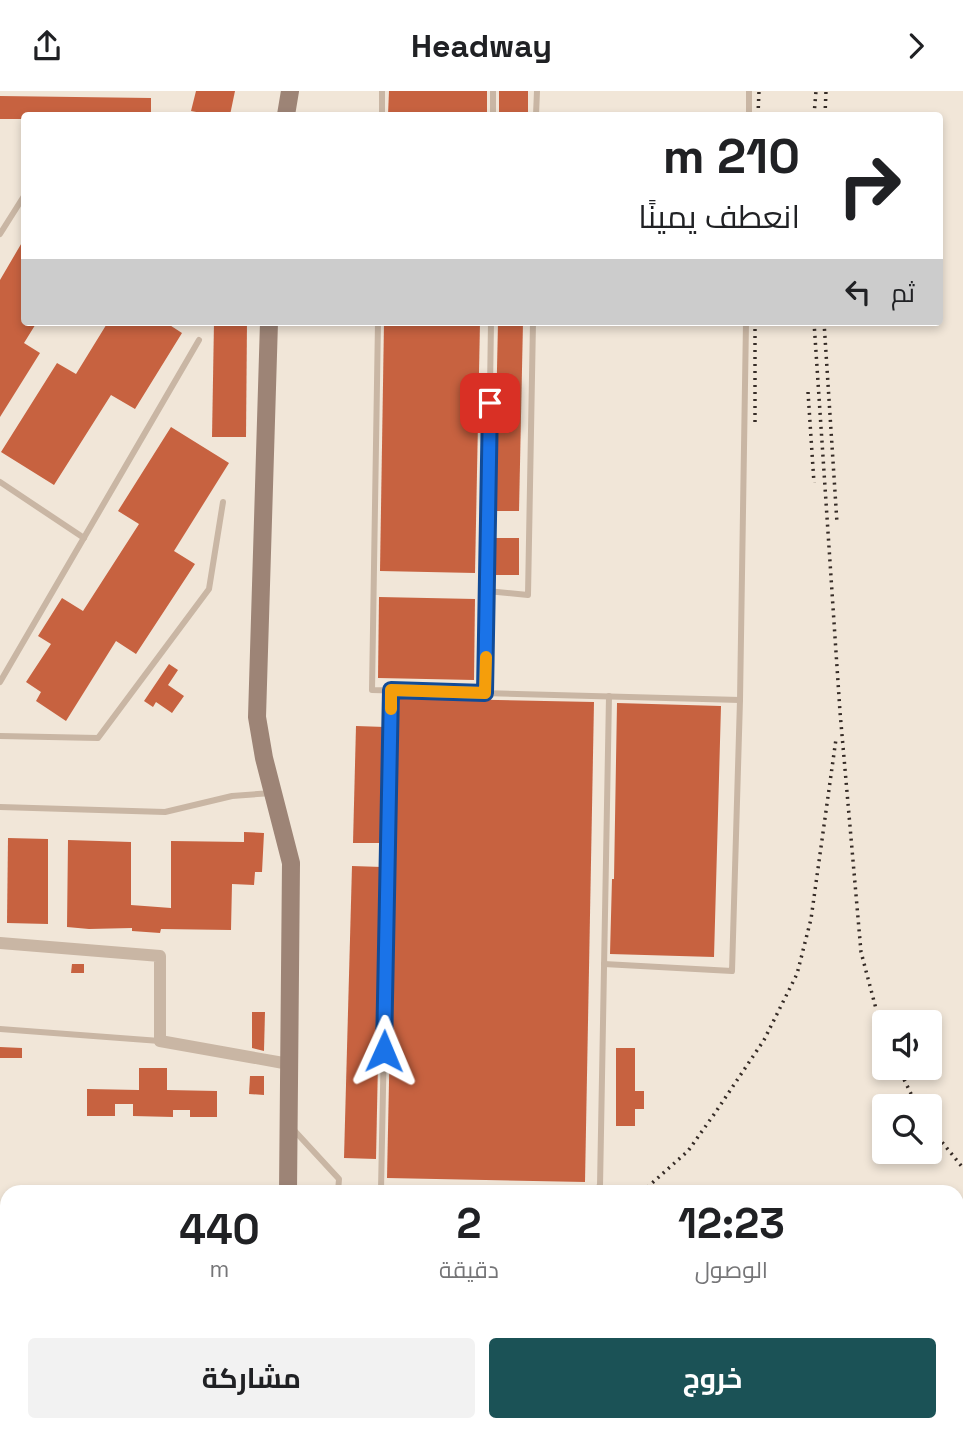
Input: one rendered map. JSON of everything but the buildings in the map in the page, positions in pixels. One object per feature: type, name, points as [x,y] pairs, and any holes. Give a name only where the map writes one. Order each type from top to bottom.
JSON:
[{"type":"street","points":[[286,112],[290,91]]},
{"type":"street","points":[[269,326],[257,717],[264,758],[291,863],[288,1185]]},
{"type":"street","points":[[0,943],[160,956],[160,1041],[289,1064]]},
{"type":"lane","points":[[382,91],[382,112]]},
{"type":"lane","points":[[493,91],[493,112]]},
{"type":"lane","points":[[536,112],[537,91]]},
{"type":"lane","points":[[749,91],[749,112]]},
{"type":"lane","points":[[0,235],[21,201]]},
{"type":"lane","points":[[378,326],[372,690],[740,700]]},
{"type":"lane","points":[[485,693],[491,326]]},
{"type":"lane","points":[[487,591],[528,595],[533,326]]},
{"type":"lane","points":[[604,964],[732,971],[740,700],[746,326]]},
{"type":"lane","points":[[0,682],[199,340]]},
{"type":"lane","points":[[0,482],[84,538]]},
{"type":"lane","points":[[0,736],[98,739],[209,589],[223,502]]},
{"type":"lane","points":[[381,1185],[391,690]]},
{"type":"lane","points":[[600,1185],[609,697]]},
{"type":"lane","points":[[0,807],[165,812],[232,796],[274,793]]},
{"type":"lane","points":[[0,1029],[160,1041]]},
{"type":"lane","points":[[289,1124],[339,1179],[339,1185]]},
{"type":"railway","points":[[758,112],[759,91]]},
{"type":"railway","points":[[814,112],[816,91]]},
{"type":"railway","points":[[825,112],[826,91]]},
{"type":"railway","points":[[755,326],[755,426]]},
{"type":"railway","points":[[814,326],[840,712],[861,952],[876,1010]]},
{"type":"railway","points":[[824,326],[837,523]]},
{"type":"railway","points":[[808,392],[814,483]]},
{"type":"railway","points":[[650,1185],[688,1151],[715,1113],[764,1040],[797,974],[811,919],[836,739]]},
{"type":"railway","points":[[904,1080],[911,1094]]},
{"type":"railway","points":[[942,1142],[963,1168]]},
{"type":"slow traffic","points":[[391,709],[391,690],[485,693],[486,657]]},
{"type":"route","points":[[384,1051],[391,690],[485,693],[490,403]]}]
